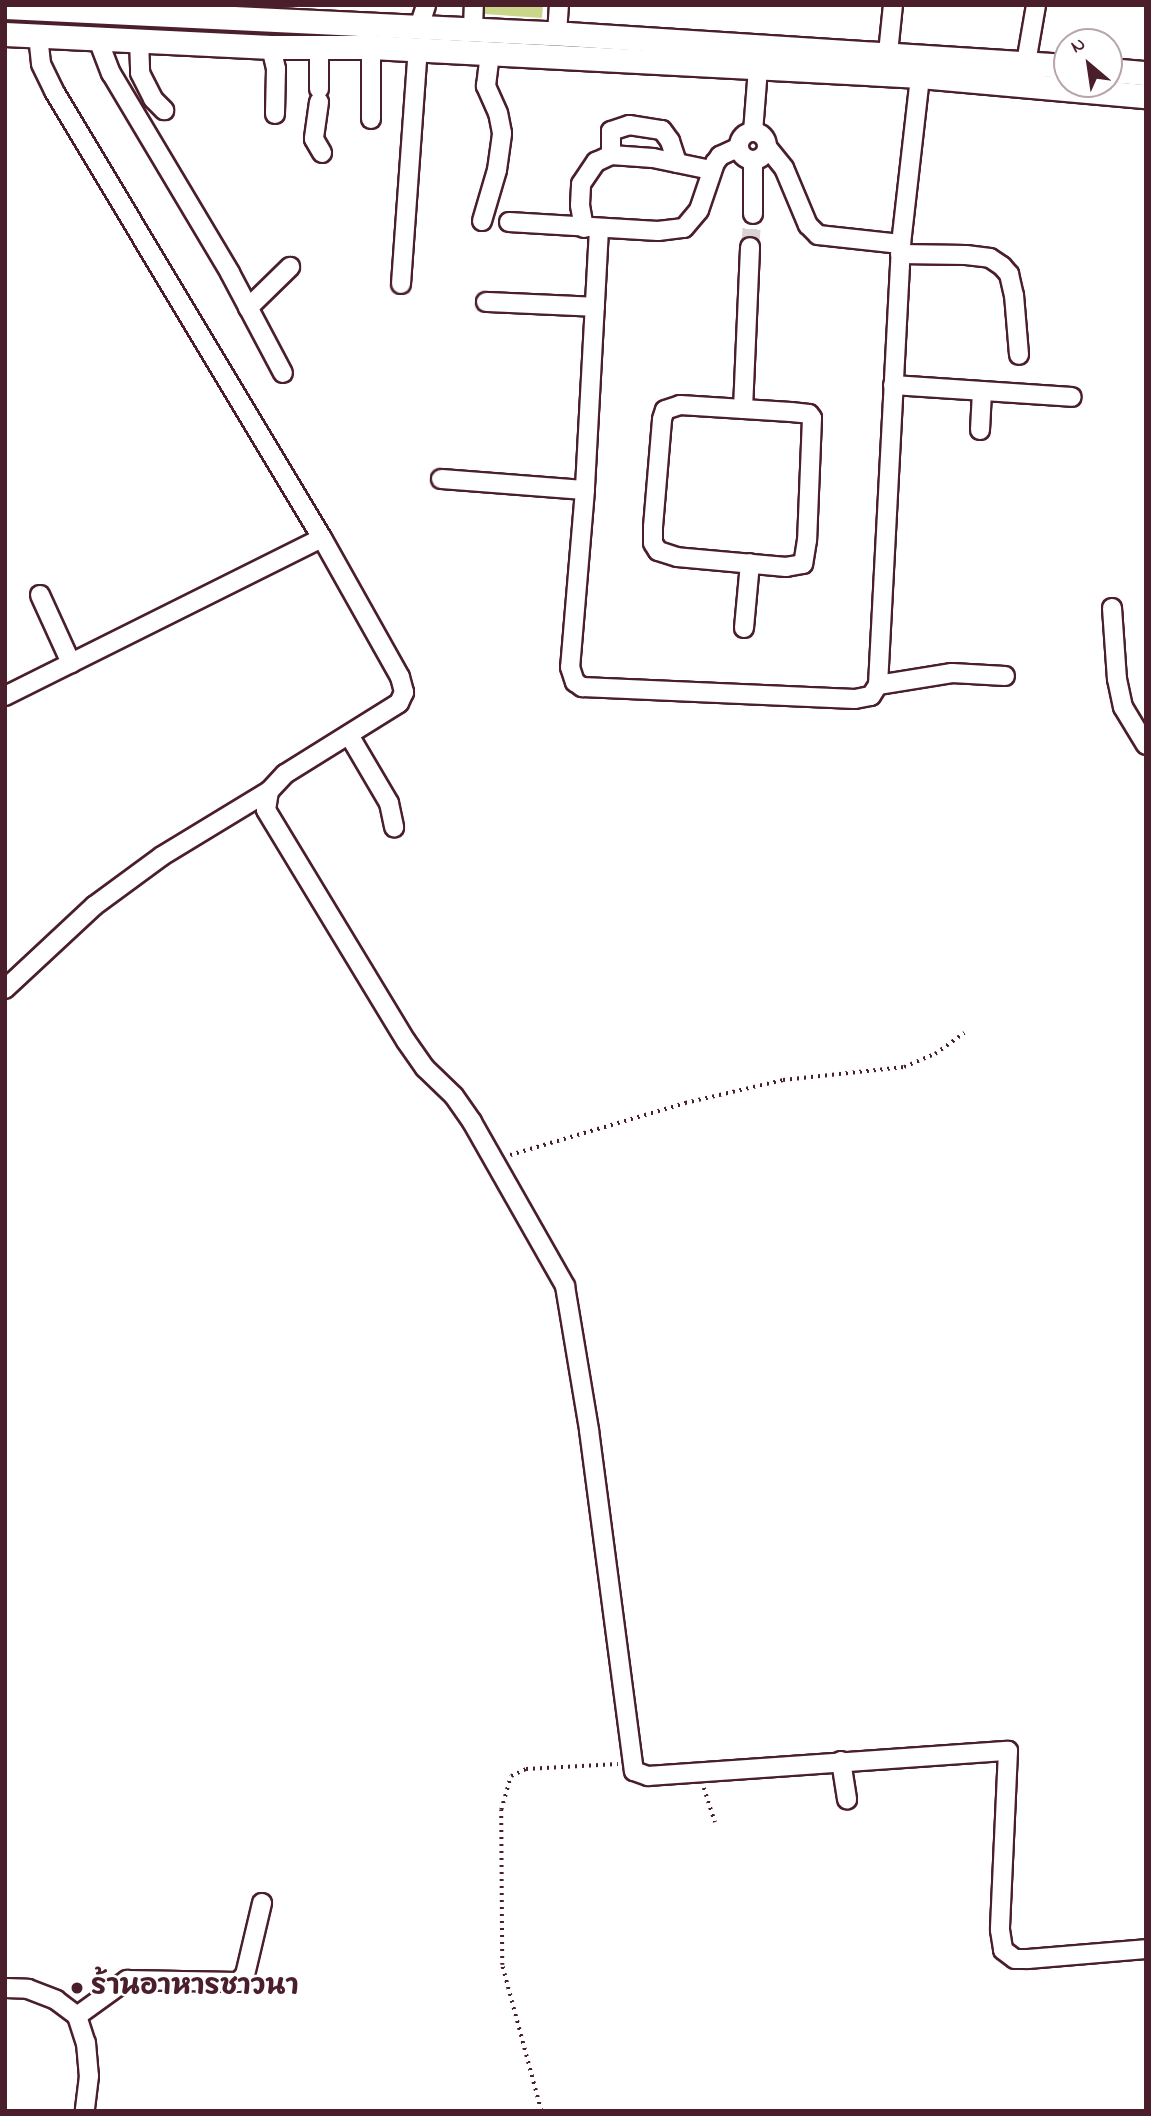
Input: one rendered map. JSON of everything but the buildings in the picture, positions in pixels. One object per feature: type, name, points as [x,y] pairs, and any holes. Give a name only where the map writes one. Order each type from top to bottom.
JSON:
[{"type":"main road","points":[[5,7],[252,12],[421,27],[557,33],[1053,65]]},
{"type":"main road","points":[[5,34],[319,48],[371,47],[421,27],[490,53],[920,76],[1146,96]]},
{"type":"main road","points":[[1123,71],[1146,73]]},
{"type":"street","points":[[473,29],[474,5]]},
{"type":"street","points":[[557,33],[559,5]]},
{"type":"street","points":[[888,53],[893,5]]},
{"type":"street","points":[[1026,63],[1036,5]]},
{"type":"street","points":[[401,285],[421,27]]},
{"type":"street","points":[[5,989],[94,906],[162,856],[268,791],[285,774],[399,703],[404,692],[390,657],[322,537],[54,92],[39,57],[38,35]]},
{"type":"street","points":[[97,37],[111,73],[284,373]]},
{"type":"street","points":[[139,40],[140,73],[149,93],[164,110]]},
{"type":"street","points":[[271,47],[276,69],[275,114]]},
{"type":"street","points":[[371,47],[371,119]]},
{"type":"street","points":[[319,48],[319,96],[314,139],[322,153]]},
{"type":"street","points":[[482,220],[497,170],[502,133],[498,113],[486,86],[490,53]]},
{"type":"street","points":[[753,132],[758,68]]},
{"type":"street","points":[[711,170],[611,155],[596,162],[581,184],[580,205],[592,228],[595,307],[585,490],[570,667],[575,682],[582,687],[855,699],[870,696],[878,685],[901,249],[920,76]]},
{"type":"street","points":[[611,155],[611,131],[629,125],[662,130],[670,141],[677,163]]},
{"type":"street","points":[[752,214],[743,136],[753,132],[764,137],[767,147],[784,168],[808,225],[818,235],[901,249],[990,258],[1002,266],[1009,274],[1014,295],[1018,355]]},
{"type":"street","points":[[509,222],[674,231],[684,228],[699,210],[711,170],[720,156],[746,154],[760,158],[767,147]]},
{"type":"street","points":[[743,409],[750,247]]},
{"type":"street","points":[[248,307],[290,267]]},
{"type":"street","points":[[486,302],[595,307]]},
{"type":"street","points":[[893,385],[1072,397]]},
{"type":"street","points":[[979,430],[982,391]]},
{"type":"street","points":[[680,405],[809,414],[814,424],[805,559],[796,567],[750,563],[666,555],[658,551],[653,543],[662,419],[666,410],[680,405]]},
{"type":"street","points":[[441,479],[585,490]]},
{"type":"street","points":[[5,696],[322,537]]},
{"type":"street","points":[[744,628],[750,563]]},
{"type":"street","points":[[40,594],[71,663]]},
{"type":"street","points":[[1112,608],[1117,679],[1123,707],[1146,745]]},
{"type":"street","points":[[878,685],[951,673],[1005,676]]},
{"type":"street","points":[[349,735],[390,803],[394,827]]},
{"type":"street","points":[[268,791],[265,801],[270,820],[372,989],[425,1068],[454,1096],[554,1261],[572,1314],[631,1763],[639,1775],[1008,1751],[1000,1930],[1003,1950],[1015,1959],[1028,1959],[1146,1949]]},
{"type":"street","points":[[841,1761],[847,1800]]},
{"type":"street","points":[[77,2016],[127,1980],[238,1982],[245,1975],[262,1903]]},
{"type":"street","points":[[5,1988],[29,1989],[77,2016],[86,2043],[88,2065],[85,2111]]},
{"type":"path","points":[[494,1159],[685,1103],[783,1080],[904,1066],[923,1061],[964,1033]]},
{"type":"path","points":[[541,2111],[502,1965],[501,1810],[511,1776],[526,1769],[631,1763]]},
{"type":"path","points":[[694,1771],[709,1797],[715,1822]]},
{"type":"green space","points":[[485,5],[543,5],[542,18],[484,14]]},
{"type":"tunnel","points":[[750,247],[753,214]]},
{"type":"place","name":"ร้านอาหารชาวนา","points":[[77,1988]]}]
